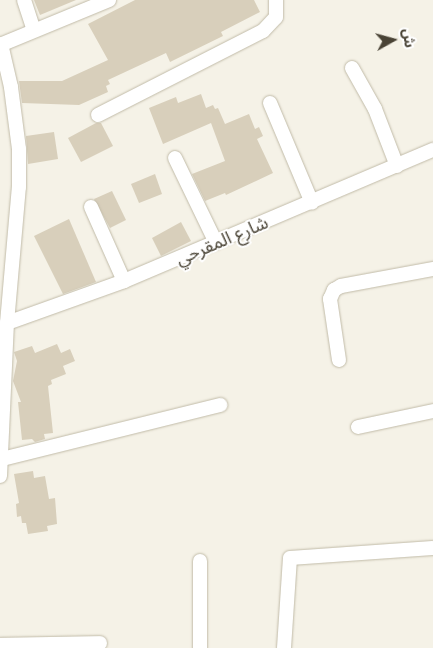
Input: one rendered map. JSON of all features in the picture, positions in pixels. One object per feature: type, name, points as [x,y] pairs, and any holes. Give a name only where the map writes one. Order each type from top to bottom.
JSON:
[{"type":"street","points":[[24,0],[34,30]]},
{"type":"street","points":[[0,476],[2,459],[1,414],[19,187],[19,149],[11,88],[0,45],[109,0]]},
{"type":"street","points":[[98,115],[263,31],[276,17],[276,0]]},
{"type":"street","points":[[352,68],[375,109],[396,166]]},
{"type":"street","points":[[270,103],[312,203]]},
{"type":"street","name":"شارع المقرحي","points":[[7,323],[124,281],[312,203],[433,150]]},
{"type":"street","points":[[175,158],[216,243]]},
{"type":"street","points":[[91,206],[124,281]]},
{"type":"street","points":[[339,360],[330,299],[334,290],[341,286],[433,270]]},
{"type":"street","points":[[2,459],[220,405]]},
{"type":"street","points":[[358,427],[433,411]]},
{"type":"street","points":[[284,648],[290,558],[433,548]]},
{"type":"street","points":[[200,561],[200,648]]},
{"type":"street","points":[[0,645],[100,643]]},
{"type":"building","points":[[34,0],[76,0],[40,15]]},
{"type":"building","points":[[135,0],[254,0],[260,12],[221,32],[223,36],[170,62],[166,53],[108,80],[110,84],[106,86],[108,92],[79,105],[22,103],[19,81],[62,81],[108,60],[88,24]]},
{"type":"building","points":[[201,94],[206,108],[213,105],[215,109],[218,108],[225,124],[249,114],[255,129],[259,127],[263,136],[257,139],[273,173],[226,195],[225,193],[205,201],[192,174],[225,161],[211,123],[163,144],[149,108],[176,97],[178,103]]},
{"type":"building","points":[[96,123],[101,123],[113,146],[81,162],[68,138]]},
{"type":"building","points":[[54,132],[58,159],[28,164],[26,136]]},
{"type":"building","points":[[155,174],[162,194],[139,203],[131,184]]},
{"type":"building","points":[[112,191],[126,220],[110,228],[94,199]]},
{"type":"building","points":[[69,219],[96,282],[63,294],[34,236]]},
{"type":"building","points":[[181,222],[191,241],[161,256],[152,238]]},
{"type":"building","points":[[57,344],[61,353],[70,349],[75,361],[63,366],[66,374],[51,380],[52,384],[48,386],[53,433],[44,434],[45,439],[35,442],[32,439],[22,440],[18,402],[21,402],[13,381],[17,361],[14,352],[32,346],[35,353]]},
{"type":"building","points":[[33,471],[34,478],[45,476],[49,499],[55,498],[57,524],[47,526],[48,531],[28,534],[26,523],[22,523],[21,516],[17,517],[16,504],[19,503],[14,474]]}]
